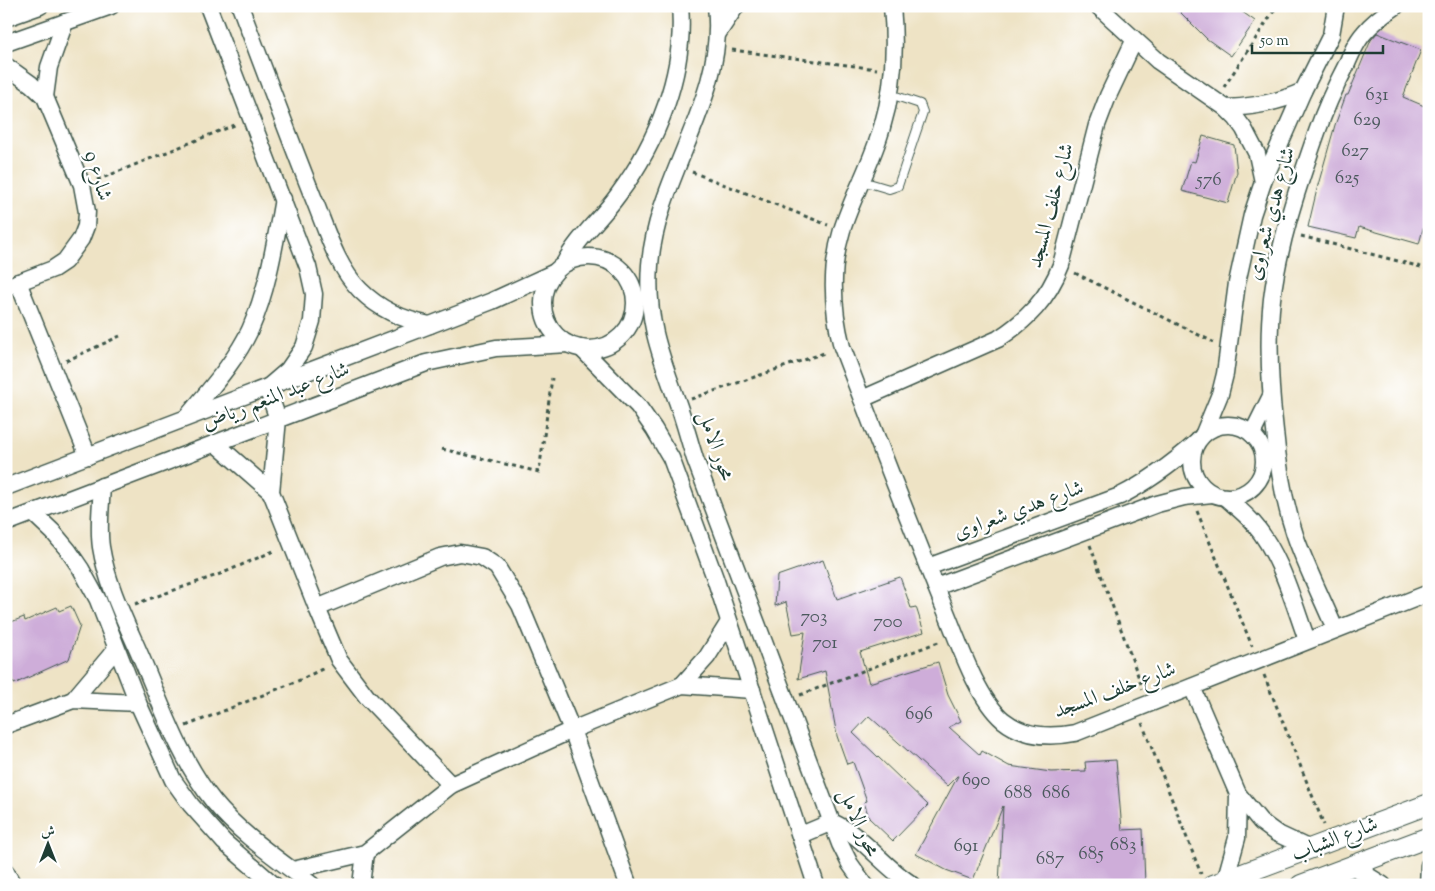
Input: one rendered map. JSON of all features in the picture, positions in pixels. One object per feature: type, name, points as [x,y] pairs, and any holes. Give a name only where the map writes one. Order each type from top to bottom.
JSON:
[{"type":"street","points":[[6,18],[40,6]]},
{"type":"street","points":[[6,44],[111,6]]},
{"type":"street","points":[[208,6],[283,199],[308,267],[314,294],[312,321],[304,347],[288,370],[267,388],[278,420],[270,492]]},
{"type":"street","points":[[240,6],[293,148],[346,274],[359,290],[382,308],[409,321],[430,326]]},
{"type":"street","points":[[680,6],[682,33],[680,59],[673,84],[652,138],[627,183],[604,213],[581,237],[546,285],[543,298],[543,312],[548,325],[556,336],[574,346],[638,406],[671,458],[715,578],[816,885]]},
{"type":"street","name":"محور الامل","points":[[716,6],[717,41],[706,93],[661,208],[650,264],[651,321],[658,348],[695,459],[840,844],[850,864],[865,885]]},
{"type":"street","points":[[717,41],[736,6]]},
{"type":"street","name":"شارع خلف المسجد","points":[[892,6],[894,29],[893,71],[890,94],[883,126],[842,231],[835,261],[833,283],[836,319],[842,347],[936,587],[984,697],[993,710],[1016,729],[1030,734],[1061,736],[1081,730],[1429,593]]},
{"type":"street","points":[[1098,6],[1158,61],[1220,104],[1244,129],[1251,141],[1260,167],[1262,182]]},
{"type":"street","name":"شارع هدي شعراوى","points":[[928,567],[1120,496],[1142,485],[1161,472],[1200,438],[1220,394],[1229,350],[1238,275],[1262,182],[1303,92],[1332,35],[1336,6]]},
{"type":"street","name":"شارع هدي شعراوى","points":[[1335,629],[1295,536],[1286,506],[1280,475],[1271,396],[1269,348],[1272,299],[1280,251],[1320,124],[1355,46],[1373,22],[1396,6]]},
{"type":"street","name":"شارع 9","points":[[46,97],[49,67],[65,22]]},
{"type":"street","points":[[1332,35],[1355,46]]},
{"type":"street","name":"شارع خلف المسجد","points":[[862,399],[998,339],[1015,328],[1045,298],[1061,266],[1097,124],[1111,88],[1134,41]]},
{"type":"street","name":"شارع 9","points":[[6,66],[46,97],[82,185],[87,212],[86,226],[81,239],[65,261],[53,269],[12,284]]},
{"type":"street","points":[[1220,104],[1246,107],[1267,104],[1287,99],[1303,92]]},
{"type":"street","points":[[267,158],[293,148]]},
{"type":"street","points":[[186,419],[228,366],[250,330],[266,283],[283,199]]},
{"type":"street","points":[[559,268],[577,258],[590,256],[604,259],[616,265],[626,275],[634,294],[651,321]]},
{"type":"street","points":[[574,346],[595,349],[608,345],[620,338],[634,314],[634,294],[650,264]]},
{"type":"street","name":"شارع عبد المنعم رياض","points":[[6,487],[430,326],[492,300],[559,268]]},
{"type":"street","points":[[12,284],[51,368],[88,456]]},
{"type":"street","name":"شارع عبد المنعم رياض","points":[[6,523],[407,370],[449,357],[504,347],[574,346]]},
{"type":"street","points":[[1252,434],[1271,396]]},
{"type":"street","points":[[1219,496],[1237,496],[1248,492],[1257,483],[1262,473],[1264,461],[1261,446],[1252,434],[1243,428],[1233,425],[1213,428],[1200,438],[1192,452],[1193,472],[1200,485],[1219,496],[1254,523],[1265,539],[1275,556],[1307,640]]},
{"type":"street","points":[[216,443],[270,492],[316,608],[340,660],[367,697],[450,785]]},
{"type":"street","points":[[1264,461],[1280,475]]},
{"type":"street","points":[[102,486],[100,525],[105,568],[173,731],[196,777],[214,802],[239,828],[312,885]]},
{"type":"street","name":"شارع هدي شعراوى","points":[[936,587],[1157,504],[1184,497],[1219,496]]},
{"type":"street","points":[[33,512],[68,550],[98,600],[138,703],[173,780],[191,806],[224,842],[270,883]]},
{"type":"street","points":[[316,608],[440,557],[460,554],[482,557],[497,567],[520,605],[572,730],[627,885]]},
{"type":"street","points":[[98,600],[118,602]]},
{"type":"street","points":[[293,870],[365,853],[450,785],[572,730],[682,685],[707,657],[729,622]]},
{"type":"street","points":[[73,700],[116,649]]},
{"type":"street","points":[[682,685],[752,690]]},
{"type":"street","points":[[1192,686],[1238,794],[1261,822],[1276,833],[1310,849]]},
{"type":"street","points":[[6,725],[73,700],[138,703]]},
{"type":"street","points":[[1213,880],[1237,838],[1238,794]]},
{"type":"street","name":"شارع الشباب","points":[[1213,880],[1310,849],[1429,804]]},
{"type":"street","points":[[801,835],[832,822],[854,834],[883,863],[913,885]]},
{"type":"street","points":[[224,842],[239,828]]},
{"type":"street","name":"شارع الشباب","points":[[1302,885],[1429,837]]},
{"type":"street","points":[[362,885],[365,853]]},
{"type":"street","points":[[1428,885],[1429,865]]},
{"type":"street","points":[[1352,866],[1383,885]]},
{"type":"street","points":[[6,872],[13,885]]},
{"type":"lane","points":[[862,181],[889,190],[898,186],[923,112],[920,104],[890,94]]},
{"type":"path","points":[[1220,104],[1277,6]]},
{"type":"path","points":[[717,41],[893,71]]},
{"type":"path","points":[[82,185],[252,119]]},
{"type":"path","points":[[677,167],[842,231]]},
{"type":"path","points":[[1286,232],[1429,269]]},
{"type":"path","points":[[1061,266],[1229,350]]},
{"type":"path","points":[[51,368],[120,336]]},
{"type":"path","points":[[678,404],[842,347]]},
{"type":"path","points":[[442,449],[538,472],[552,378]]},
{"type":"path","points":[[1085,531],[1142,706],[1213,880]]},
{"type":"path","points":[[118,602],[223,573],[291,544]]},
{"type":"path","points":[[787,701],[956,635]]},
{"type":"path","points":[[173,731],[300,680],[340,660]]},
{"type":"building","points":[[1174,6],[1234,6],[1255,21],[1231,56],[1207,39]]},
{"type":"building","points":[[1377,33],[1421,50],[1403,97],[1429,108],[1429,206],[1419,244],[1359,227],[1356,238],[1308,227],[1335,125],[1346,95],[1348,95],[1371,40]]},
{"type":"building","points":[[1203,136],[1234,145],[1237,172],[1228,203],[1182,191],[1191,161],[1195,162]]},
{"type":"building","points":[[823,560],[837,599],[900,577],[911,608],[916,607],[924,632],[860,652],[869,683],[938,662],[948,695],[961,721],[949,727],[980,755],[982,751],[1009,766],[1051,772],[1086,771],[1085,762],[1116,760],[1122,830],[1143,829],[1145,885],[999,885],[1003,806],[973,880],[946,870],[916,854],[958,776],[947,786],[869,716],[853,733],[928,805],[893,841],[869,818],[864,802],[867,801],[853,762],[847,764],[837,736],[825,671],[798,679],[805,632],[793,634],[786,602],[775,606],[777,576]]},
{"type":"building","points":[[71,606],[80,626],[69,659],[14,684],[6,666],[6,624],[24,617],[25,621],[57,607],[59,611]]}]
